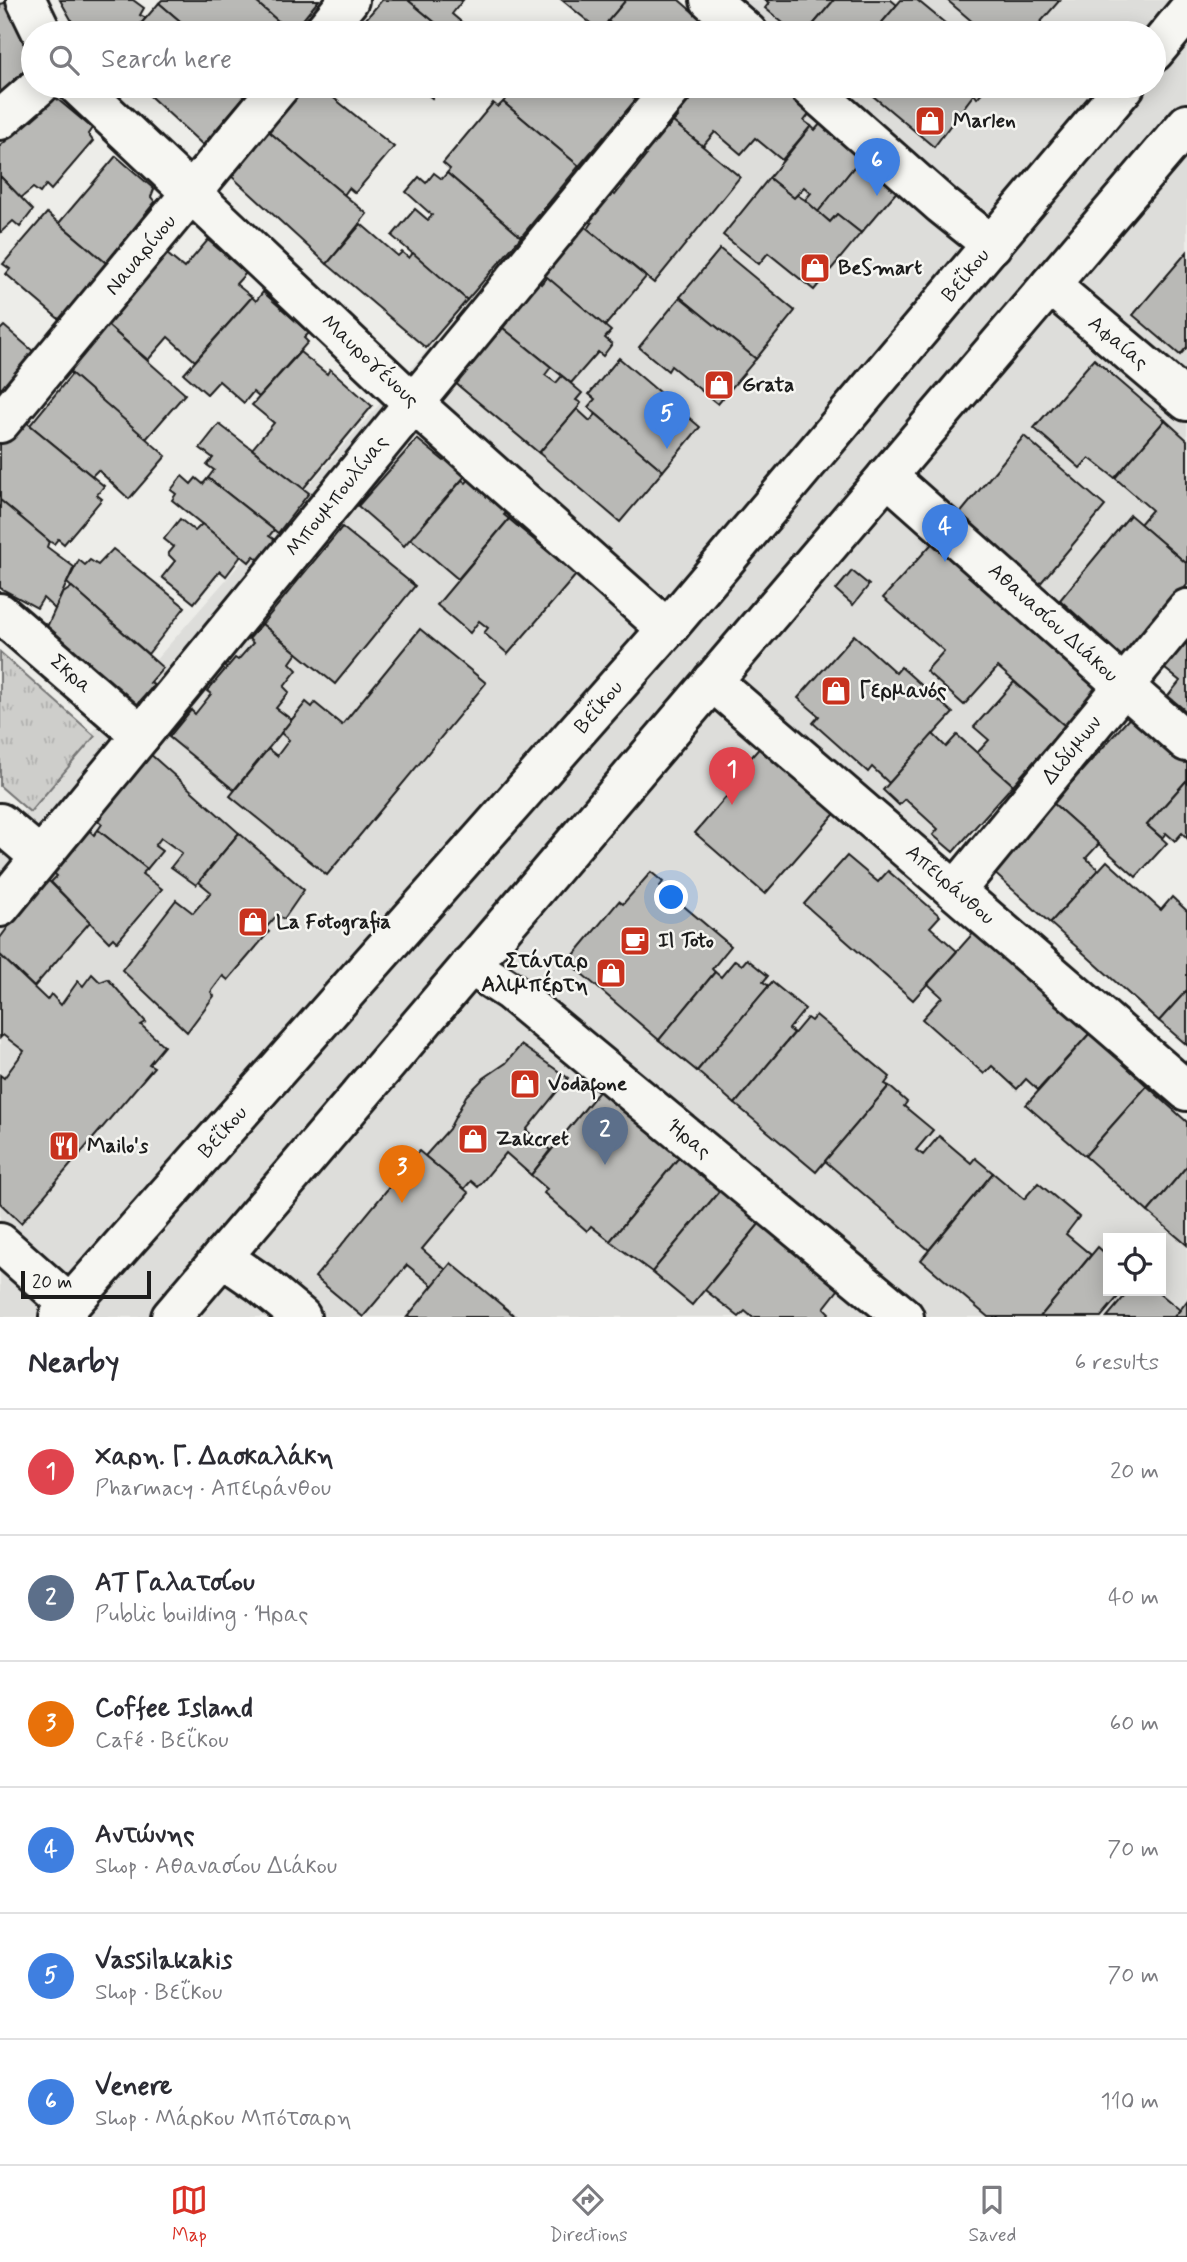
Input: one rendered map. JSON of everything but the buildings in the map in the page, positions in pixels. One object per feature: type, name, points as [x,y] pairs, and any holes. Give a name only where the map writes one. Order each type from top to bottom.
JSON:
[{"type":"street","points":[[26,0],[36,21]]},
{"type":"street","points":[[332,21],[349,0]]},
{"type":"street","points":[[1166,37],[1187,12]]},
{"type":"street","points":[[0,120],[25,98]]},
{"type":"street","name":"Μαυρογένους","points":[[91,98],[414,403],[667,629]]},
{"type":"street","name":"Ναυαρίνου","points":[[0,423],[269,98]]},
{"type":"street","name":"Μπουμπουλίνας","points":[[0,907],[664,98]]},
{"type":"street","points":[[822,98],[942,205],[992,245]]},
{"type":"street","name":"Βεΐκου","points":[[65,1311],[667,629],[1115,98]]},
{"type":"street","points":[[171,1317],[1187,124]]},
{"type":"street","name":"Αφαίας","points":[[1050,285],[1187,401]]},
{"type":"street","name":"Αθανασίου Διάκου","points":[[887,476],[1187,742]]},
{"type":"street","name":"Διδύμων","points":[[956,890],[1187,609]]},
{"type":"street","name":"Σκρα","points":[[0,613],[141,735]]},
{"type":"street","name":"Απειράνθου","points":[[712,681],[1187,1091]]},
{"type":"street","points":[[0,823],[40,857]]},
{"type":"street","name":"Ήρας","points":[[470,965],[510,991],[886,1311]]},
{"type":"street","points":[[0,1243],[65,1311]]},
{"type":"street","points":[[222,1257],[260,1283],[301,1317]]},
{"type":"shaded area","points":[[733,0],[1187,0],[1187,547],[875,927],[1187,1203],[1187,1317],[0,1317],[0,838],[648,98],[1166,98],[1166,21],[715,21]]},
{"type":"green space","points":[[0,652],[95,736],[30,812],[0,786]]},
{"type":"place","name":"Marlen","points":[[930,121]]},
{"type":"place","name":"Venere","points":[[877,196]]},
{"type":"place","name":"BeSmart","points":[[815,268]]},
{"type":"place","name":"Grata","points":[[719,385]]},
{"type":"place","name":"Vassilakakis","points":[[667,449]]},
{"type":"place","name":"Αντώνης","points":[[945,562]]},
{"type":"place","name":"Γερμανός","points":[[836,691]]},
{"type":"place","name":"Χαρη. Γ. Δασκαλάκη","points":[[732,805]]},
{"type":"place","name":"La Fotografia","points":[[253,922]]},
{"type":"place","name":"Il Toto","points":[[635,941]]},
{"type":"place","name":"Στάνταρ Αλιμπέρτη","points":[[611,973]]},
{"type":"place","name":"Vodafone","points":[[525,1084]]},
{"type":"place","name":"Zakcret","points":[[473,1139]]},
{"type":"place","name":"Mailo's","points":[[64,1146]]},
{"type":"place","name":"ΑΤ Γαλατσίου","points":[[605,1165]]},
{"type":"place","name":"Coffee Island","points":[[402,1203]]}]
